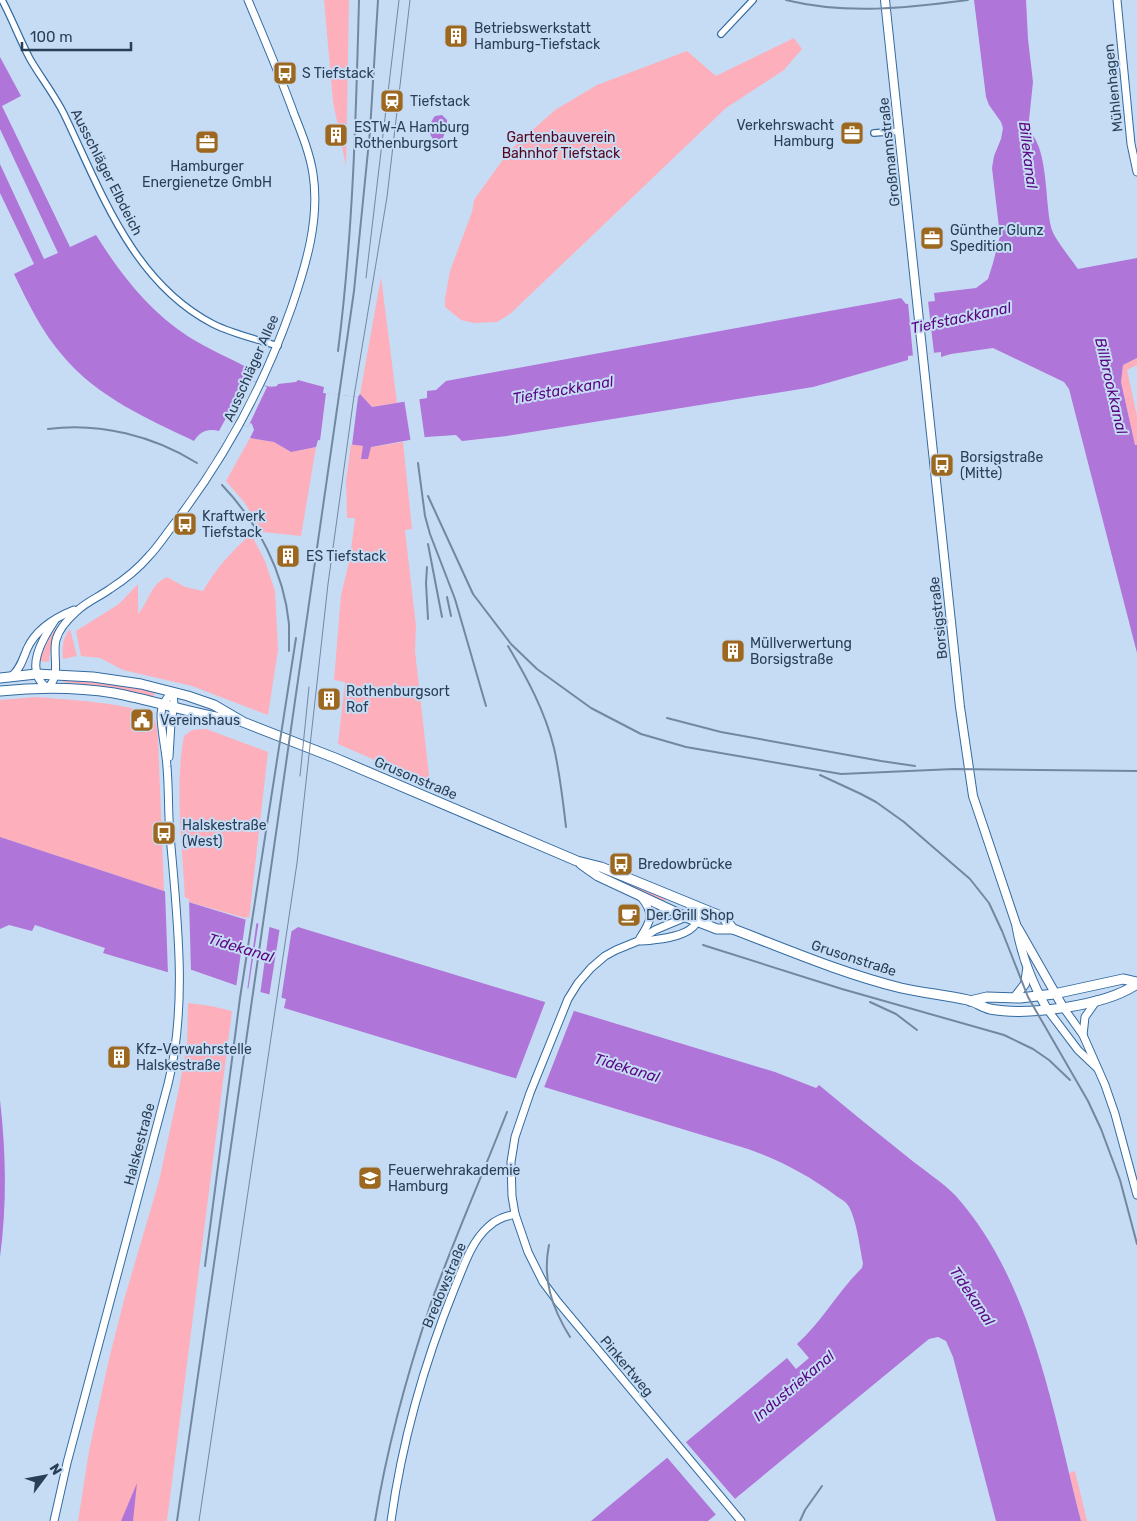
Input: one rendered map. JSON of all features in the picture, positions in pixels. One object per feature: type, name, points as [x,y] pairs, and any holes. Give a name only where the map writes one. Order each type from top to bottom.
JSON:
[{"type":"main road","name":"Großmannstraße","points":[[885,0],[918,302]]},
{"type":"main road","name":"Borsigstraße","points":[[918,302],[960,707],[971,786],[1016,924],[1019,942],[1027,966],[1047,1010]]},
{"type":"main road","name":"Grusonstraße","points":[[0,678],[55,674],[112,679],[173,692],[214,705],[243,722],[329,756],[577,861],[601,866],[723,917],[733,929]]},
{"type":"main road","name":"Grusonstraße","points":[[0,691],[46,688],[97,691],[163,704],[210,717],[243,722]]},
{"type":"main road","name":"Grusonstraße","points":[[577,861],[598,876],[641,897],[717,929],[733,929],[822,963],[894,986],[970,1001],[988,1008],[1015,1011],[1047,1010],[1126,992],[1137,983]]},
{"type":"main road","name":"Borsigstraße","points":[[1016,924],[1063,1007]]},
{"type":"main road","points":[[1014,998],[1025,984],[1027,966]]},
{"type":"main road","name":"Grusonstraße","points":[[970,1001],[987,997],[1014,998],[1054,994],[1123,979],[1137,983]]},
{"type":"street","name":"Ausschläger Elbdeich","points":[[2,0],[30,59],[58,102],[114,219],[127,242],[148,271],[164,289],[201,317],[229,331],[278,346]]},
{"type":"street","name":"Ausschläger Allee","points":[[12,676],[18,669],[28,647],[37,634],[55,620],[79,608],[119,583],[150,556],[206,481],[241,423],[278,346],[306,264],[312,224],[314,181],[302,135],[248,0]]},
{"type":"street","points":[[721,34],[753,0]]},
{"type":"street","name":"Mühlenhagen","points":[[1117,0],[1131,144],[1137,172]]},
{"type":"street","points":[[874,133],[900,131]]},
{"type":"street","name":"Ausschläger Allee","points":[[55,674],[56,639],[69,618],[79,608]]},
{"type":"street","points":[[55,620],[39,652],[35,665],[36,674],[46,688],[53,682],[55,674]]},
{"type":"street","points":[[163,704],[173,692]]},
{"type":"street","name":"Halskestraße","points":[[167,765],[174,707],[173,692]]},
{"type":"street","name":"Halskestraße","points":[[54,1521],[69,1454],[173,1066],[179,1021],[178,977],[175,890],[167,765],[161,715],[163,704]]},
{"type":"street","points":[[638,941],[648,926],[650,918],[648,907],[641,897]]},
{"type":"street","points":[[638,941],[658,940],[683,933],[692,928],[702,909]]},
{"type":"street","points":[[515,1214],[511,1162],[515,1137],[530,1093],[568,999],[578,983],[605,956],[638,941],[655,930],[702,909]]},
{"type":"street","points":[[1083,1035],[1085,1017],[1096,1000]]},
{"type":"street","points":[[1063,1007],[1083,1035],[1093,1054],[1115,1114],[1137,1195]]},
{"type":"street","points":[[1047,1010],[1078,1050],[1097,1069]]},
{"type":"street","name":"Pinkertweg","points":[[515,1214],[528,1252],[548,1289],[741,1521]]},
{"type":"street","name":"Bredowstraße","points":[[391,1521],[398,1477],[414,1412],[441,1321],[468,1256],[477,1240],[493,1222],[515,1214]]},
{"type":"green space","points":[[324,0],[349,0],[346,166],[333,102]]},
{"type":"green space","name":"Gartenbauverein Bahnhof Tiefstack","points":[[794,38],[802,49],[784,70],[726,108],[510,314],[497,322],[474,323],[461,320],[445,307],[450,271],[472,212],[474,200],[509,151],[555,110],[597,85],[687,51],[716,76]]},
{"type":"green space","points":[[381,277],[397,403],[372,407],[360,394]]},
{"type":"green space","points":[[1137,358],[1137,365],[1127,370],[1137,416],[1137,445],[1135,446],[1121,382],[1123,365]]},
{"type":"green space","points":[[250,438],[274,442],[291,452],[316,447],[301,536],[263,532],[244,502],[226,481]]},
{"type":"green space","points":[[403,442],[412,529],[405,530],[416,626],[415,651],[430,784],[338,744],[345,682],[334,680],[341,595],[350,558],[355,518],[347,518],[346,480],[351,444],[371,447]]},
{"type":"green space","points":[[251,534],[265,561],[275,591],[278,650],[268,715],[192,686],[123,670],[100,658],[81,656],[76,631],[119,604],[138,584],[138,614],[153,589],[167,577],[185,587],[203,591],[225,560]]},
{"type":"green space","points":[[62,622],[53,641],[49,662],[39,661],[51,635]]},
{"type":"green space","points":[[70,629],[77,656],[63,659],[63,643]]},
{"type":"green space","points":[[64,679],[115,684],[155,692],[153,697],[63,682]]},
{"type":"green space","points":[[36,697],[114,705],[143,712],[153,718],[158,738],[164,891],[0,837],[0,700]]},
{"type":"green space","points":[[206,729],[268,752],[249,919],[185,901],[179,797],[181,756],[184,736],[192,730]]},
{"type":"green space","points":[[603,872],[666,898],[664,903],[602,874]]},
{"type":"green space","points":[[188,1003],[232,1011],[167,1521],[78,1521],[89,1451],[109,1359],[124,1300],[159,1181],[178,1093],[187,1045]]},
{"type":"green space","points":[[1075,1471],[1087,1521],[1081,1521],[1069,1473]]},
{"type":"water","points":[[974,0],[1026,0],[1033,82],[1029,120],[1032,129],[1031,133],[1036,141],[1043,164],[1052,231],[1078,269],[1137,258],[1137,358],[1123,365],[1121,382],[1135,445],[1137,445],[1137,653],[1069,389],[1064,382],[993,348],[941,357],[941,352],[908,356],[908,360],[813,387],[507,436],[462,441],[456,435],[426,437],[371,447],[368,459],[361,459],[363,446],[318,440],[316,447],[291,452],[274,442],[250,438],[254,430],[252,424],[250,423],[248,427],[233,420],[234,418],[226,418],[219,431],[205,431],[194,441],[124,406],[91,383],[55,347],[30,306],[14,274],[34,264],[0,193],[0,164],[44,259],[58,253],[0,129],[0,57],[21,96],[2,106],[70,247],[96,235],[126,278],[161,316],[189,337],[250,369],[249,381],[266,386],[273,387],[278,384],[296,382],[298,380],[324,387],[323,393],[358,397],[360,394],[372,407],[427,398],[427,391],[436,390],[446,381],[901,298],[906,304],[935,301],[934,293],[976,288],[988,279],[1000,236],[992,168],[1003,128],[986,97]]},
{"type":"water","points":[[442,115],[447,120],[447,126],[443,138],[435,141],[431,136],[430,125],[435,116]]},
{"type":"water","points":[[0,837],[164,891],[185,901],[289,933],[298,927],[775,1072],[816,1088],[819,1085],[950,1190],[981,1229],[1003,1267],[1021,1307],[1036,1349],[1081,1521],[996,1521],[953,1357],[946,1341],[938,1337],[929,1339],[708,1521],[591,1521],[787,1358],[796,1369],[809,1358],[797,1344],[862,1268],[863,1263],[855,1224],[846,1203],[793,1169],[748,1149],[284,1008],[286,999],[235,985],[192,970],[167,972],[103,953],[105,948],[35,925],[32,931],[9,925],[0,929]]},
{"type":"water","points":[[0,1100],[5,1178],[4,1218],[0,1257]]},
{"type":"water","points":[[137,1483],[133,1521],[121,1521]]},
{"type":"pier","points":[[928,301],[934,353],[913,356],[908,303]]},
{"type":"pier","points":[[252,381],[267,387],[248,427],[233,420]]},
{"type":"pier","points":[[326,393],[358,397],[352,445],[320,441]]},
{"type":"pier","points":[[419,397],[425,440],[411,443],[404,399]]},
{"type":"pier","points":[[165,890],[189,899],[191,972],[185,973],[185,971],[168,974]]},
{"type":"pier","points":[[246,917],[257,919],[247,991],[236,988]]},
{"type":"pier","points":[[259,920],[270,923],[260,995],[248,991]]},
{"type":"pier","points":[[280,927],[289,930],[292,928],[281,1000],[269,997]]},
{"type":"pier","points":[[546,1000],[575,1008],[543,1090],[515,1081]]},
{"type":"pier","points":[[684,1440],[736,1500],[717,1516],[665,1455]]},
{"type":"tram line","points":[[366,278],[399,0]]},
{"type":"tram line","points":[[199,1521],[297,863],[328,584],[354,396],[387,197],[410,0]]},
{"type":"tram line","points":[[300,776],[309,687]]},
{"type":"railway","points":[[338,351],[350,219],[359,0]]},
{"type":"railway","points":[[177,1521],[354,291],[370,131],[378,0]]},
{"type":"railway","points":[[786,0],[809,5],[854,9],[877,9],[968,0]]},
{"type":"railway","points":[[48,429],[67,427],[87,428],[126,433],[163,445],[197,463]]},
{"type":"railway","points":[[418,463],[425,516],[430,534],[455,599],[486,706]]},
{"type":"railway","points":[[222,485],[247,515],[258,532],[275,567],[286,605],[289,624],[289,651]]},
{"type":"railway","points":[[428,496],[473,594],[511,644],[537,669],[591,708],[641,734],[686,747],[841,774],[954,769],[1137,771]]},
{"type":"railway","points":[[428,544],[442,617]]},
{"type":"railway","points":[[427,567],[428,619]]},
{"type":"railway","points":[[447,597],[451,616]]},
{"type":"railway","points":[[205,1266],[240,998],[296,638]]},
{"type":"railway","points":[[508,646],[535,695],[546,721],[558,768],[566,827]]},
{"type":"railway","points":[[667,718],[721,732],[915,766]]},
{"type":"railway","points":[[820,775],[876,802],[904,822],[970,879],[989,903],[1028,997],[1088,1101],[1101,1129],[1120,1180],[1137,1244]]},
{"type":"railway","points":[[703,945],[842,989],[1004,1035],[1033,1049],[1049,1060],[1070,1080]]},
{"type":"railway","points":[[870,1002],[896,1014],[917,1030]]},
{"type":"railway","points":[[375,1521],[392,1438],[422,1330],[449,1255],[507,1112]]},
{"type":"railway","points":[[549,1245],[547,1270],[550,1293],[558,1315],[570,1337]]},
{"type":"railway","points":[[800,1521],[805,1510],[822,1486]]},
{"type":"place","name":"Betriebswerkstatt Hamburg-Tiefstack","points":[[456,36]]},
{"type":"place","name":"S Tiefstack","points":[[285,73]]},
{"type":"place","name":"Tiefstack","points":[[392,101]]},
{"type":"place","name":"Verkehrswacht Hamburg","points":[[852,133]]},
{"type":"place","name":"ESTW-A Hamburg Rothenburgsort","points":[[336,135]]},
{"type":"place","name":"Hamburger Energienetze GmbH","points":[[207,142]]},
{"type":"place","name":"Günther Glunz Spedition","points":[[932,238]]},
{"type":"place","name":"Borsigstraße (Mitte)","points":[[942,465]]},
{"type":"place","name":"Kraftwerk Tiefstack","points":[[185,524]]},
{"type":"place","name":"ES Tiefstack","points":[[288,556]]},
{"type":"place","name":"Müllverwertung Borsigstraße","points":[[733,651]]},
{"type":"place","name":"Rothenburgsort Rof","points":[[329,699]]},
{"type":"place","name":"Vereinshaus","points":[[142,720]]},
{"type":"place","name":"Halskestraße (West)","points":[[164,833]]},
{"type":"place","name":"Bredowbrücke","points":[[621,864]]},
{"type":"place","name":"Der Grill Shop","points":[[629,915]]},
{"type":"place","name":"Kfz-Verwahrstelle Halskestraße","points":[[119,1057]]},
{"type":"place","name":"Feuerwehrakademie Hamburg","points":[[370,1178]]},
{"type":"water label","name":"Billekanal","points":[[1028,155]]},
{"type":"water label","name":"Tiefstackkanal","points":[[961,318]]},
{"type":"water label","name":"Billbrookkanal","points":[[1111,386]]},
{"type":"water label","name":"Tiefstackkanal","points":[[563,390]]},
{"type":"water label","name":"Tidekanal","points":[[241,948]]},
{"type":"water label","name":"Tidekanal","points":[[627,1068]]},
{"type":"water label","name":"Tidekanal","points":[[972,1296]]},
{"type":"water label","name":"Industriekanal","points":[[794,1386]]}]
